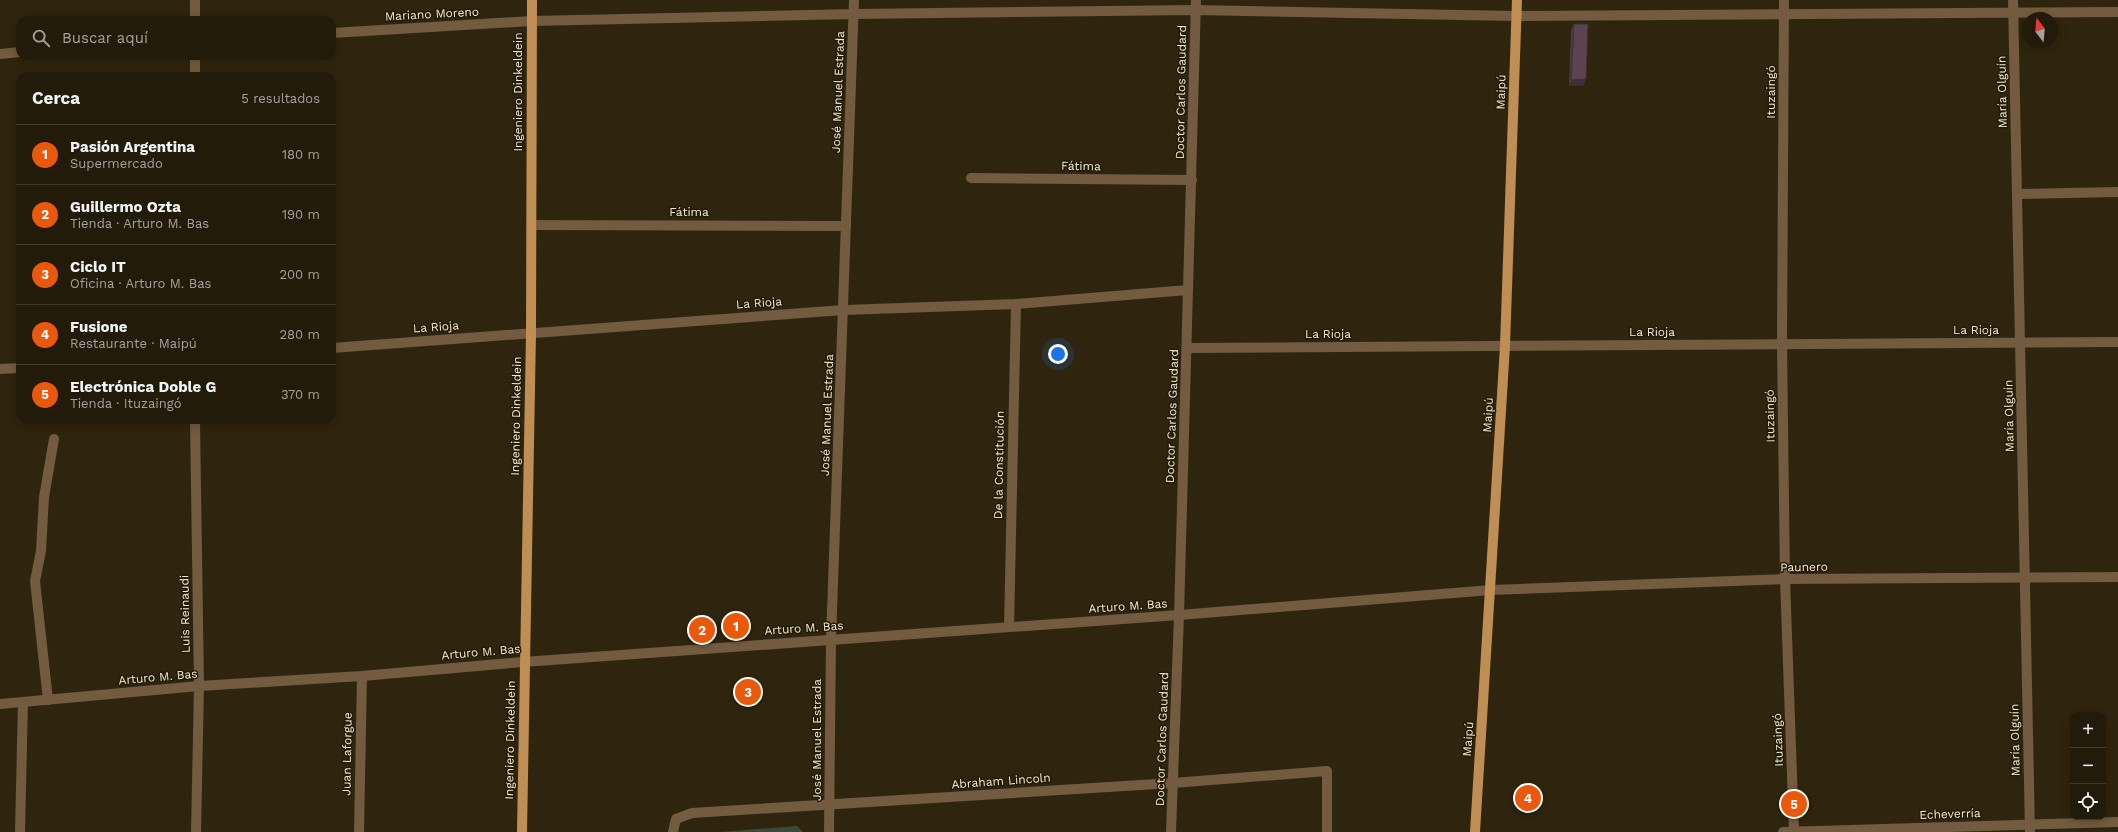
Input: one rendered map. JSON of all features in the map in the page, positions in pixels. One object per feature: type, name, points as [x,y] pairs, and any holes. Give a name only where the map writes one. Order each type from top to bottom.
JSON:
[{"type":"main road","name":"Ingeniero Dinkeldein","points":[[522,832],[523,662],[532,225],[532,0]]},
{"type":"main road","name":"Maipú","points":[[1475,832],[1505,346],[1516,16],[1518,0]]},
{"type":"street","points":[[195,0],[195,16]]},
{"type":"street","name":"José Manuel Estrada","points":[[829,832],[831,639],[854,0]]},
{"type":"street","name":"Ituzaingó","points":[[1784,0],[1782,344],[1785,579],[1794,832]]},
{"type":"street","name":"María Olguín","points":[[2013,0],[2030,828]]},
{"type":"street","name":"Mariano Moreno","points":[[336,33],[531,21],[1196,5],[1516,16],[2118,12]]},
{"type":"street","name":"Doctor Carlos Gaudard","points":[[1171,832],[1179,615],[1196,5]]},
{"type":"street","points":[[0,54],[16,52]]},
{"type":"street","points":[[195,60],[195,72]]},
{"type":"street","name":"Fátima","points":[[971,178],[1192,180]]},
{"type":"street","points":[[2017,194],[2118,192]]},
{"type":"street","name":"Fátima","points":[[532,225],[846,226]]},
{"type":"street","name":"La Rioja","points":[[336,348],[530,332],[844,310],[1016,304],[1188,290]]},
{"type":"street","name":"De la Constitución","points":[[1009,627],[1016,304]]},
{"type":"street","name":"La Rioja","points":[[1187,348],[2118,342]]},
{"type":"street","points":[[0,369],[16,368]]},
{"type":"street","name":"Luis Reinaudi","points":[[195,424],[199,686],[196,832]]},
{"type":"street","points":[[48,700],[35,581],[42,551],[44,497],[54,439]]},
{"type":"street","name":"Paunero","points":[[1491,590],[1785,579],[2025,579],[2118,577]]},
{"type":"street","name":"Arturo M. Bas","points":[[0,704],[199,686],[362,676],[523,662],[1179,615],[1491,590]]},
{"type":"street","name":"Juan Laforgue","points":[[359,832],[362,676]]},
{"type":"street","points":[[20,832],[23,702]]},
{"type":"street","name":"Abraham Lincoln","points":[[673,832],[676,819],[692,814],[1173,783],[1327,771],[1327,832]]},
{"type":"street","name":"Echeverría","points":[[1783,832],[2030,828],[2118,822]]},
{"type":"green space","points":[[797,826],[803,832],[720,832]]},
{"type":"building","points":[[1574,24],[1588,24],[1586,79],[1571,80]]},
{"type":"place","name":"Pasión Argentina","points":[[736,626]]},
{"type":"place","name":"Guillermo Ozta","points":[[702,630]]},
{"type":"place","name":"Ciclo IT","points":[[748,692]]},
{"type":"place","name":"Fusione","points":[[1528,798]]},
{"type":"place","name":"Electrónica Doble G","points":[[1794,804]]}]
